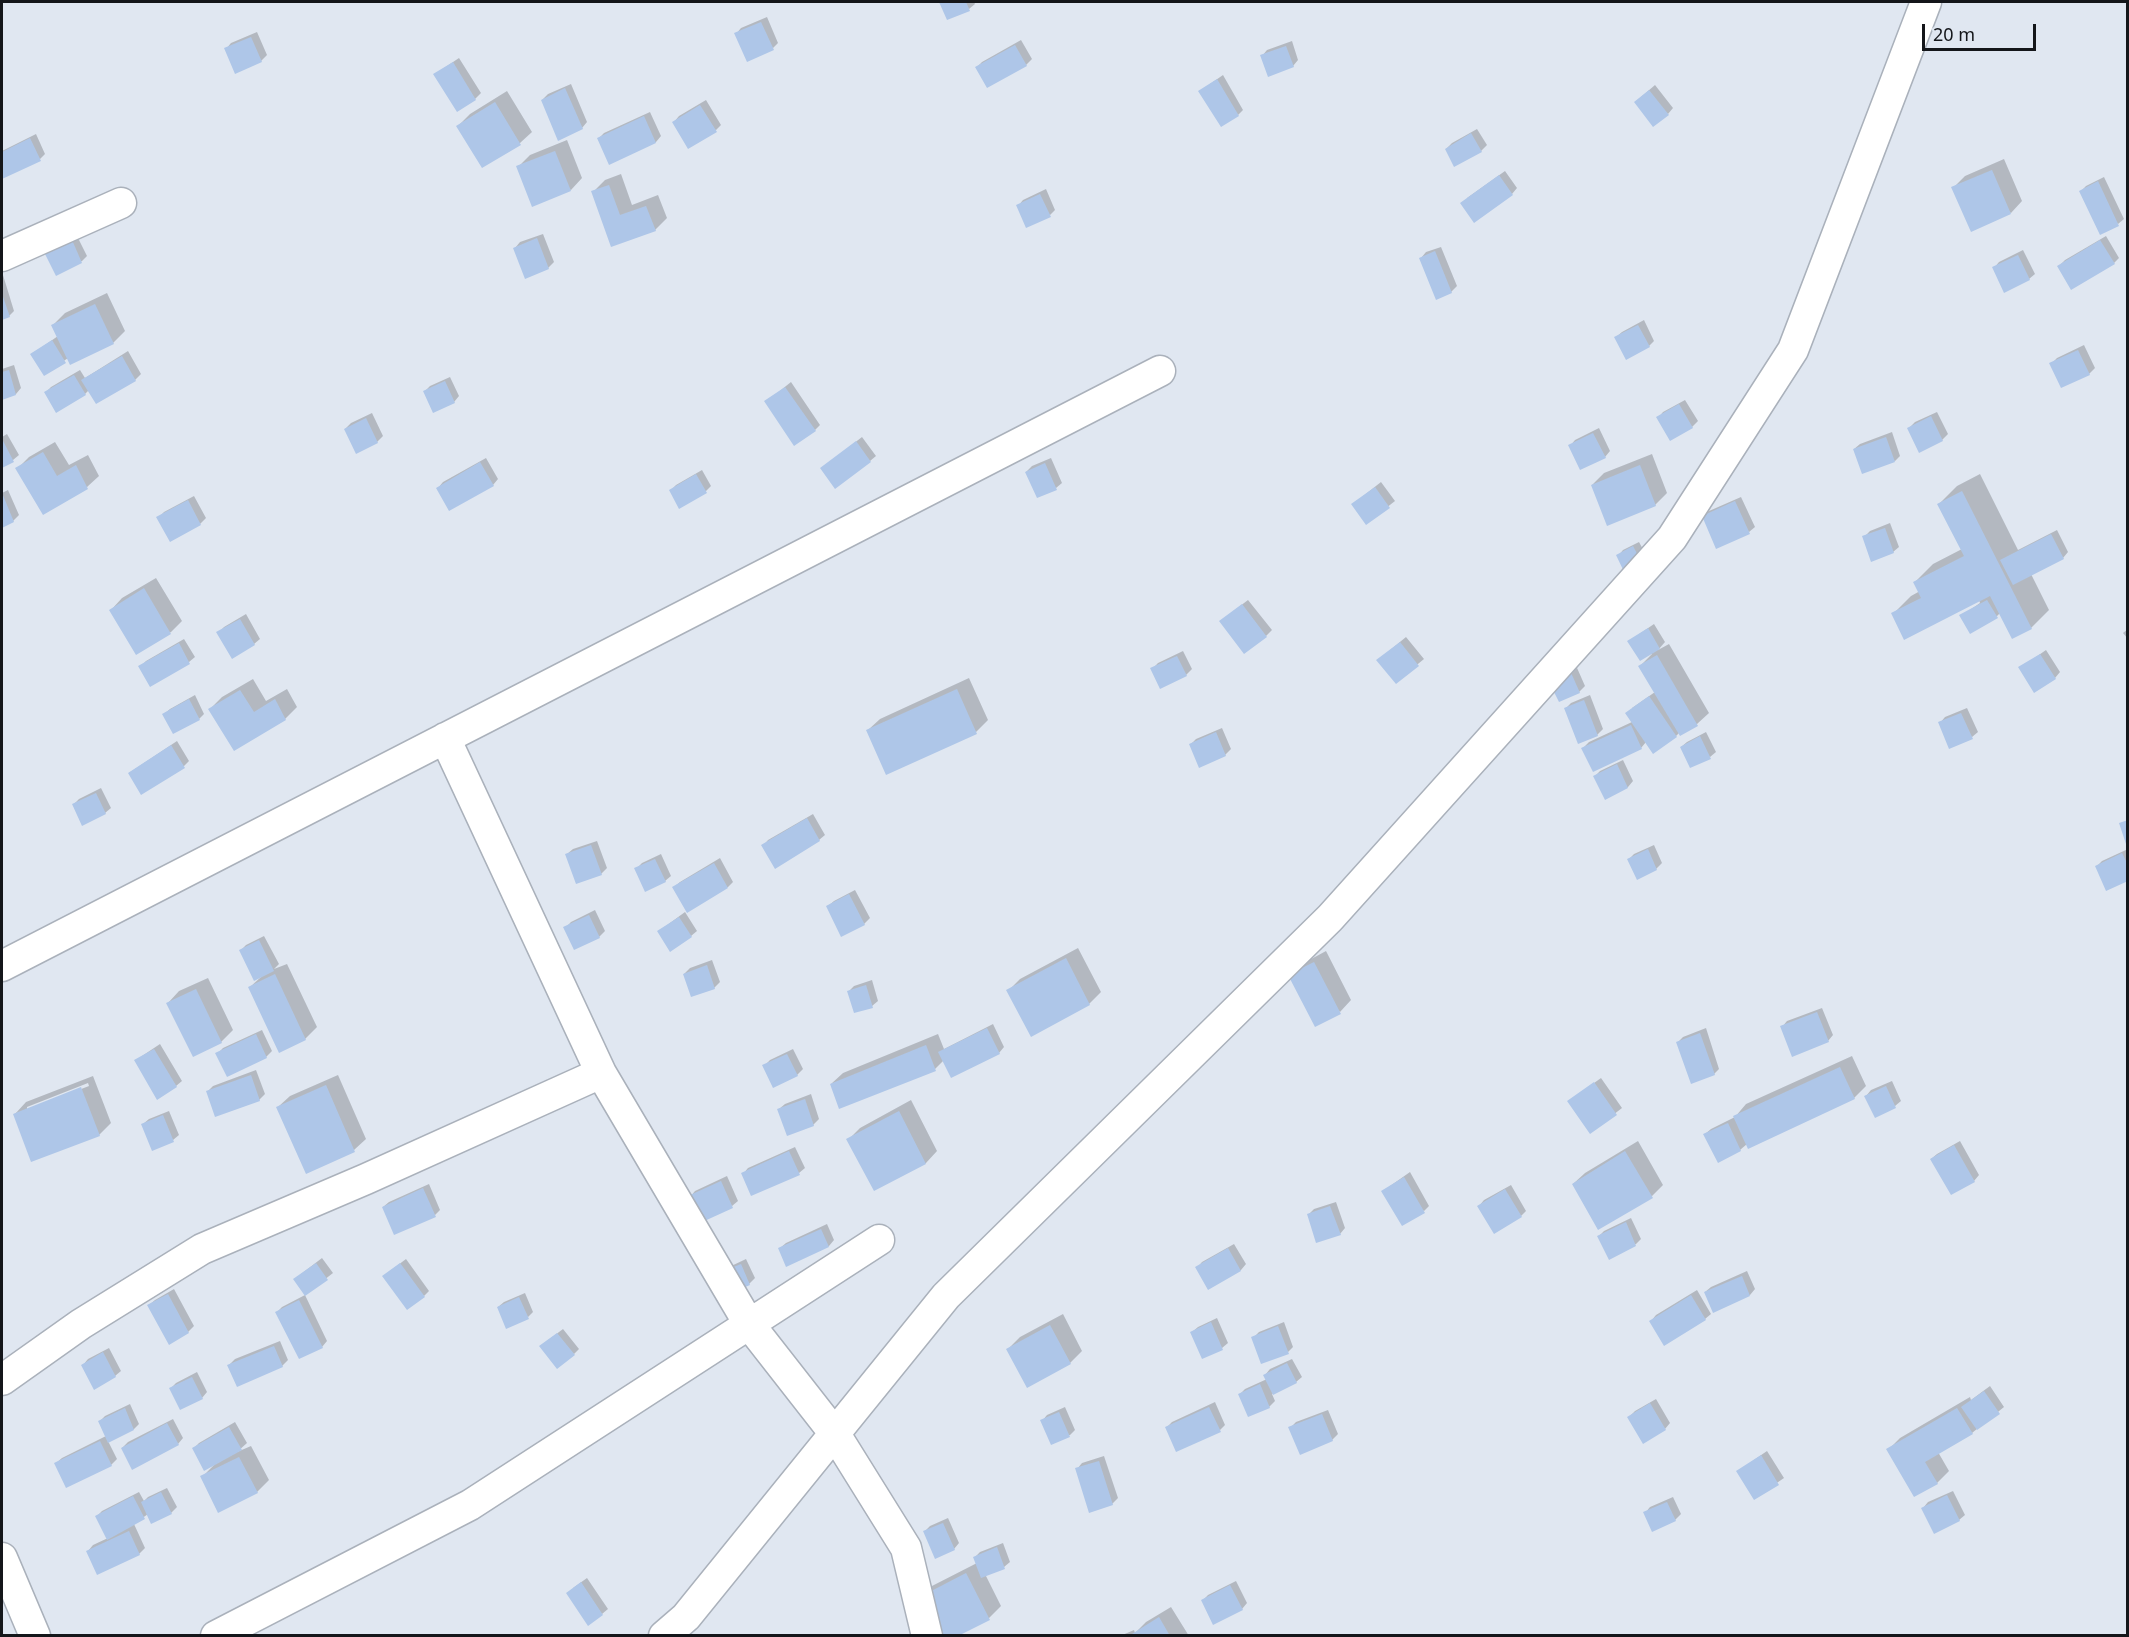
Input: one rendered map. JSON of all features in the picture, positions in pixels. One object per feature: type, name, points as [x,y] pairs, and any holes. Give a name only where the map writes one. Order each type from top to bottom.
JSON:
[{"type":"street","points":[[664,1635],[686,1617],[946,1296],[1330,918],[1672,538],[1793,350],[1926,2]]},
{"type":"street","points":[[2,256],[121,203]]},
{"type":"street","points":[[2,966],[1160,371]]},
{"type":"street","points":[[445,738],[601,1073],[749,1324],[835,1434],[906,1548],[927,1635]]},
{"type":"street","points":[[2,1380],[81,1324],[201,1249],[366,1179],[601,1073]]},
{"type":"street","points":[[216,1635],[470,1505],[879,1240]]},
{"type":"street","points":[[2,1558],[34,1635]]},
{"type":"building","points":[[939,2],[966,2],[970,11],[947,20]]},
{"type":"building","points":[[761,22],[774,50],[747,62],[734,33]]},
{"type":"building","points":[[251,37],[262,62],[235,74],[224,48]]},
{"type":"building","points":[[1015,45],[1027,66],[987,88],[975,67]]},
{"type":"building","points":[[1286,46],[1294,67],[1268,77],[1260,55]]},
{"type":"building","points":[[453,62],[476,100],[457,112],[433,74]]},
{"type":"building","points":[[1217,79],[1239,116],[1221,127],[1198,91]]},
{"type":"building","points":[[565,88],[583,129],[558,141],[541,100]]},
{"type":"building","points":[[1649,90],[1669,115],[1653,127],[1634,102]]},
{"type":"building","points":[[495,102],[521,145],[482,168],[456,126]]},
{"type":"building","points":[[700,105],[717,132],[688,149],[672,122]]},
{"type":"building","points":[[644,116],[656,143],[609,165],[597,138]]},
{"type":"building","points":[[1471,133],[1482,152],[1454,167],[1445,149]]},
{"type":"building","points":[[30,138],[41,161],[2,179],[2,152]]},
{"type":"building","points":[[555,151],[571,191],[532,207],[516,166]]},
{"type":"building","points":[[1992,170],[2011,214],[1971,232],[1951,187]]},
{"type":"building","points":[[1499,175],[1513,195],[1474,223],[1460,203]]},
{"type":"building","points":[[2098,181],[2119,226],[2100,235],[2079,191]]},
{"type":"building","points":[[609,185],[620,215],[646,206],[656,231],[611,247],[591,191]]},
{"type":"building","points":[[1040,194],[1051,217],[1026,228],[1016,205]]},
{"type":"building","points":[[537,238],[549,269],[525,279],[513,248]]},
{"type":"building","points":[[72,240],[82,263],[56,276],[45,254]]},
{"type":"building","points":[[2100,240],[2115,264],[2071,290],[2057,266]]},
{"type":"building","points":[[1435,251],[1452,293],[1436,300],[1419,258]]},
{"type":"building","points":[[2018,255],[2030,280],[2004,293],[1992,267]]},
{"type":"building","points":[[2,294],[10,317],[2,320]]},
{"type":"building","points":[[95,304],[114,344],[70,365],[51,325]]},
{"type":"building","points":[[1638,325],[1650,347],[1626,360],[1614,337]]},
{"type":"building","points":[[52,340],[66,363],[44,376],[30,354]]},
{"type":"building","points":[[2078,350],[2090,375],[2061,388],[2049,363]]},
{"type":"building","points":[[122,356],[136,381],[96,404],[81,380]]},
{"type":"building","points":[[9,370],[16,395],[2,400],[2,372]]},
{"type":"building","points":[[74,375],[86,395],[56,413],[44,392]]},
{"type":"building","points":[[445,381],[455,403],[433,413],[423,391]]},
{"type":"building","points":[[785,387],[816,431],[794,446],[764,401]]},
{"type":"building","points":[[1679,404],[1693,428],[1670,441],[1656,417]]},
{"type":"building","points":[[1931,416],[1943,441],[1919,453],[1907,428]]},
{"type":"building","points":[[366,418],[378,443],[356,454],[344,429]]},
{"type":"building","points":[[1593,433],[1606,458],[1580,470],[1568,445]]},
{"type":"building","points":[[1886,437],[1895,462],[1862,474],[1853,449]]},
{"type":"building","points":[[2,439],[14,462],[2,468]]},
{"type":"building","points":[[856,441],[871,462],[835,489],[820,468]]},
{"type":"building","points":[[43,452],[57,476],[76,465],[88,489],[43,515],[15,468]]},
{"type":"building","points":[[480,462],[494,486],[449,511],[436,488]]},
{"type":"building","points":[[1045,463],[1057,490],[1037,498],[1025,472]]},
{"type":"building","points":[[1640,465],[1656,506],[1607,526],[1591,485]]},
{"type":"building","points":[[696,474],[707,493],[679,509],[669,490]]},
{"type":"building","points":[[1375,487],[1390,508],[1366,525],[1351,504]]},
{"type":"building","points":[[1962,491],[2032,629],[2012,639],[1990,596],[1904,640],[1891,613],[1921,598],[1913,582],[1964,556],[1937,504]]},
{"type":"building","points":[[2,493],[14,522],[2,528]]},
{"type":"building","points":[[188,500],[201,525],[170,542],[156,517]]},
{"type":"building","points":[[1735,501],[1750,534],[1716,549],[1702,516]]},
{"type":"building","points":[[1885,528],[1894,553],[1871,562],[1862,536]]},
{"type":"building","points":[[2051,534],[2064,559],[2013,585],[2000,560]]},
{"type":"building","points":[[1633,546],[1646,571],[1628,580],[1616,555]]},
{"type":"building","points":[[144,588],[171,634],[136,655],[109,610]]},
{"type":"building","points":[[1987,600],[1998,618],[1970,634],[1959,615]]},
{"type":"building","points":[[1242,604],[1267,637],[1244,654],[1219,621]]},
{"type":"building","points":[[240,619],[255,645],[232,659],[216,632]]},
{"type":"building","points":[[1648,628],[1660,649],[1640,661],[1627,641]]},
{"type":"building","points":[[1400,642],[1419,666],[1396,684],[1376,660]]},
{"type":"building","points":[[179,643],[190,664],[150,687],[138,666]]},
{"type":"building","points":[[2040,654],[2056,679],[2034,693],[2018,667]]},
{"type":"building","points":[[1657,655],[1698,726],[1680,736],[1638,666]]},
{"type":"building","points":[[1177,656],[1187,676],[1160,689],[1150,668]]},
{"type":"building","points":[[1568,666],[1580,693],[1559,702],[1546,676]]},
{"type":"building","points":[[957,689],[977,734],[886,775],[866,730]]},
{"type":"building","points":[[240,690],[254,712],[275,699],[286,720],[234,751],[208,709]]},
{"type":"building","points":[[1649,696],[1677,737],[1653,754],[1625,713]]},
{"type":"building","points":[[189,699],[200,720],[173,734],[162,714]]},
{"type":"building","points":[[1584,700],[1598,736],[1578,744],[1564,708]]},
{"type":"building","points":[[1961,713],[1973,739],[1949,749],[1938,722]]},
{"type":"building","points":[[1631,725],[1642,749],[1593,772],[1581,748]]},
{"type":"building","points":[[1216,732],[1226,756],[1199,768],[1189,744]]},
{"type":"building","points":[[1700,736],[1711,759],[1690,768],[1680,747]]},
{"type":"building","points":[[171,745],[185,768],[141,795],[128,773]]},
{"type":"building","points":[[1617,764],[1628,788],[1605,800],[1593,776]]},
{"type":"building","points":[[96,793],[106,814],[82,826],[72,804]]},
{"type":"building","points":[[807,818],[820,841],[775,869],[761,845]]},
{"type":"building","points":[[2128,820],[2128,847],[2127,847],[2119,823]]},
{"type":"building","points":[[591,845],[602,875],[576,884],[565,854]]},
{"type":"building","points":[[1648,849],[1657,870],[1637,880],[1627,859]]},
{"type":"building","points":[[2122,853],[2128,865],[2128,881],[2106,891],[2095,866]]},
{"type":"building","points":[[655,859],[666,882],[645,892],[634,868]]},
{"type":"building","points":[[714,863],[728,888],[687,913],[672,887]]},
{"type":"building","points":[[849,894],[865,925],[841,937],[826,906]]},
{"type":"building","points":[[589,915],[600,938],[574,950],[563,927]]},
{"type":"building","points":[[679,917],[692,937],[670,952],[657,931]]},
{"type":"building","points":[[259,940],[274,971],[254,981],[239,950]]},
{"type":"building","points":[[1066,958],[1090,1005],[1031,1037],[1006,990]]},
{"type":"building","points":[[1314,962],[1341,1014],[1315,1027],[1288,975]]},
{"type":"building","points":[[707,965],[715,989],[691,997],[683,974]]},
{"type":"building","points":[[275,974],[306,1040],[279,1053],[248,987]]},
{"type":"building","points":[[866,985],[873,1008],[854,1013],[847,991]]},
{"type":"building","points":[[196,989],[222,1043],[193,1057],[166,1003]]},
{"type":"building","points":[[1817,1012],[1829,1042],[1792,1057],[1780,1026]]},
{"type":"building","points":[[987,1028],[1000,1054],[951,1078],[938,1052]]},
{"type":"building","points":[[1700,1033],[1715,1075],[1691,1084],[1676,1042]]},
{"type":"building","points":[[256,1034],[267,1058],[227,1077],[215,1053]]},
{"type":"building","points":[[926,1045],[936,1071],[839,1109],[830,1084]]},
{"type":"building","points":[[154,1049],[177,1087],[157,1100],[134,1060]]},
{"type":"building","points":[[787,1054],[798,1076],[773,1088],[762,1065]]},
{"type":"building","points":[[1840,1067],[1855,1099],[1748,1149],[1733,1116]]},
{"type":"building","points":[[251,1075],[260,1101],[215,1117],[206,1091]]},
{"type":"building","points":[[1594,1082],[1617,1115],[1590,1134],[1567,1101]]},
{"type":"building","points":[[326,1085],[355,1152],[306,1174],[276,1107]]},
{"type":"building","points":[[1886,1086],[1896,1108],[1875,1118],[1864,1096]]},
{"type":"building","points":[[81,1087],[100,1136],[31,1162],[13,1114]]},
{"type":"building","points":[[805,1099],[814,1126],[787,1136],[777,1109]]},
{"type":"building","points":[[899,1111],[926,1164],[874,1191],[846,1139]]},
{"type":"building","points":[[163,1115],[174,1142],[152,1151],[141,1124]]},
{"type":"building","points":[[1728,1123],[1741,1151],[1718,1163],[1703,1134]]},
{"type":"building","points":[[1954,1145],[1975,1182],[1951,1195],[1930,1159]]},
{"type":"building","points":[[789,1151],[800,1175],[751,1196],[741,1173]]},
{"type":"building","points":[[1625,1151],[1653,1198],[1598,1230],[1572,1184]]},
{"type":"building","points":[[1404,1177],[1425,1213],[1402,1226],[1381,1191]]},
{"type":"building","points":[[721,1181],[733,1208],[700,1223],[688,1196]]},
{"type":"building","points":[[423,1188],[436,1217],[394,1235],[382,1207]]},
{"type":"building","points":[[1505,1189],[1522,1217],[1494,1234],[1477,1206]]},
{"type":"building","points":[[1330,1206],[1341,1235],[1316,1243],[1307,1214]]},
{"type":"building","points":[[1626,1222],[1636,1246],[1609,1260],[1597,1236]]},
{"type":"building","points":[[821,1229],[829,1247],[786,1267],[778,1248]]},
{"type":"building","points":[[1228,1248],[1241,1271],[1208,1290],[1195,1267]]},
{"type":"building","points":[[316,1263],[328,1280],[305,1296],[293,1279]]},
{"type":"building","points":[[400,1263],[425,1297],[407,1310],[382,1276]]},
{"type":"building","points":[[741,1264],[750,1285],[729,1294],[719,1273]]},
{"type":"building","points":[[1742,1276],[1750,1296],[1713,1313],[1704,1292]]},
{"type":"building","points":[[168,1294],[189,1333],[169,1345],[147,1305]]},
{"type":"building","points":[[1691,1295],[1706,1320],[1664,1346],[1649,1321]]},
{"type":"building","points":[[519,1297],[529,1319],[506,1329],[497,1307]]},
{"type":"building","points":[[299,1300],[323,1348],[299,1359],[275,1312]]},
{"type":"building","points":[[1211,1322],[1223,1350],[1202,1359],[1190,1332]]},
{"type":"building","points":[[1050,1325],[1071,1364],[1027,1388],[1006,1349]]},
{"type":"building","points":[[1278,1326],[1289,1354],[1261,1364],[1251,1337]]},
{"type":"building","points":[[557,1333],[575,1355],[557,1369],[539,1346]]},
{"type":"building","points":[[274,1346],[283,1367],[237,1387],[227,1365]]},
{"type":"building","points":[[103,1352],[116,1377],[94,1390],[81,1365]]},
{"type":"building","points":[[1287,1363],[1297,1383],[1273,1395],[1263,1375]]},
{"type":"building","points":[[192,1377],[203,1399],[180,1410],[169,1388]]},
{"type":"building","points":[[1260,1384],[1270,1408],[1248,1417],[1238,1394]]},
{"type":"building","points":[[1984,1391],[2000,1414],[1977,1430],[1961,1407]]},
{"type":"building","points":[[1650,1403],[1666,1430],[1643,1444],[1627,1417]]},
{"type":"building","points":[[1209,1407],[1221,1432],[1176,1452],[1165,1427]]},
{"type":"building","points":[[125,1408],[134,1430],[108,1443],[98,1421]]},
{"type":"building","points":[[1957,1408],[1973,1434],[1925,1462],[1938,1484],[1914,1497],[1886,1449]]},
{"type":"building","points":[[1059,1412],[1070,1437],[1051,1445],[1040,1420]]},
{"type":"building","points":[[1322,1414],[1333,1441],[1300,1455],[1288,1427]]},
{"type":"building","points":[[167,1423],[179,1445],[132,1470],[121,1448]]},
{"type":"building","points":[[229,1427],[242,1450],[204,1471],[192,1448]]},
{"type":"building","points":[[100,1441],[112,1466],[66,1488],[54,1463]]},
{"type":"building","points":[[1761,1455],[1779,1485],[1754,1500],[1736,1471]]},
{"type":"building","points":[[239,1457],[258,1493],[218,1513],[200,1476]]},
{"type":"building","points":[[1099,1461],[1113,1505],[1089,1513],[1075,1468]]},
{"type":"building","points":[[161,1492],[172,1514],[151,1524],[141,1502]]},
{"type":"building","points":[[1947,1495],[1960,1521],[1934,1534],[1921,1508]]},
{"type":"building","points":[[133,1496],[145,1519],[107,1540],[95,1516]]},
{"type":"building","points":[[1667,1502],[1676,1521],[1652,1532],[1643,1512]]},
{"type":"building","points":[[943,1523],[955,1550],[935,1559],[923,1531]]},
{"type":"building","points":[[129,1531],[140,1555],[97,1575],[86,1551]]},
{"type":"building","points":[[997,1547],[1005,1569],[981,1578],[973,1557]]},
{"type":"building","points":[[966,1573],[990,1620],[958,1636],[935,1636],[916,1599]]},
{"type":"building","points":[[581,1582],[603,1615],[588,1626],[566,1593]]},
{"type":"building","points":[[1230,1585],[1243,1610],[1213,1625],[1201,1600]]},
{"type":"building","points":[[1159,1617],[1170,1636],[1133,1636],[1132,1634]]}]
